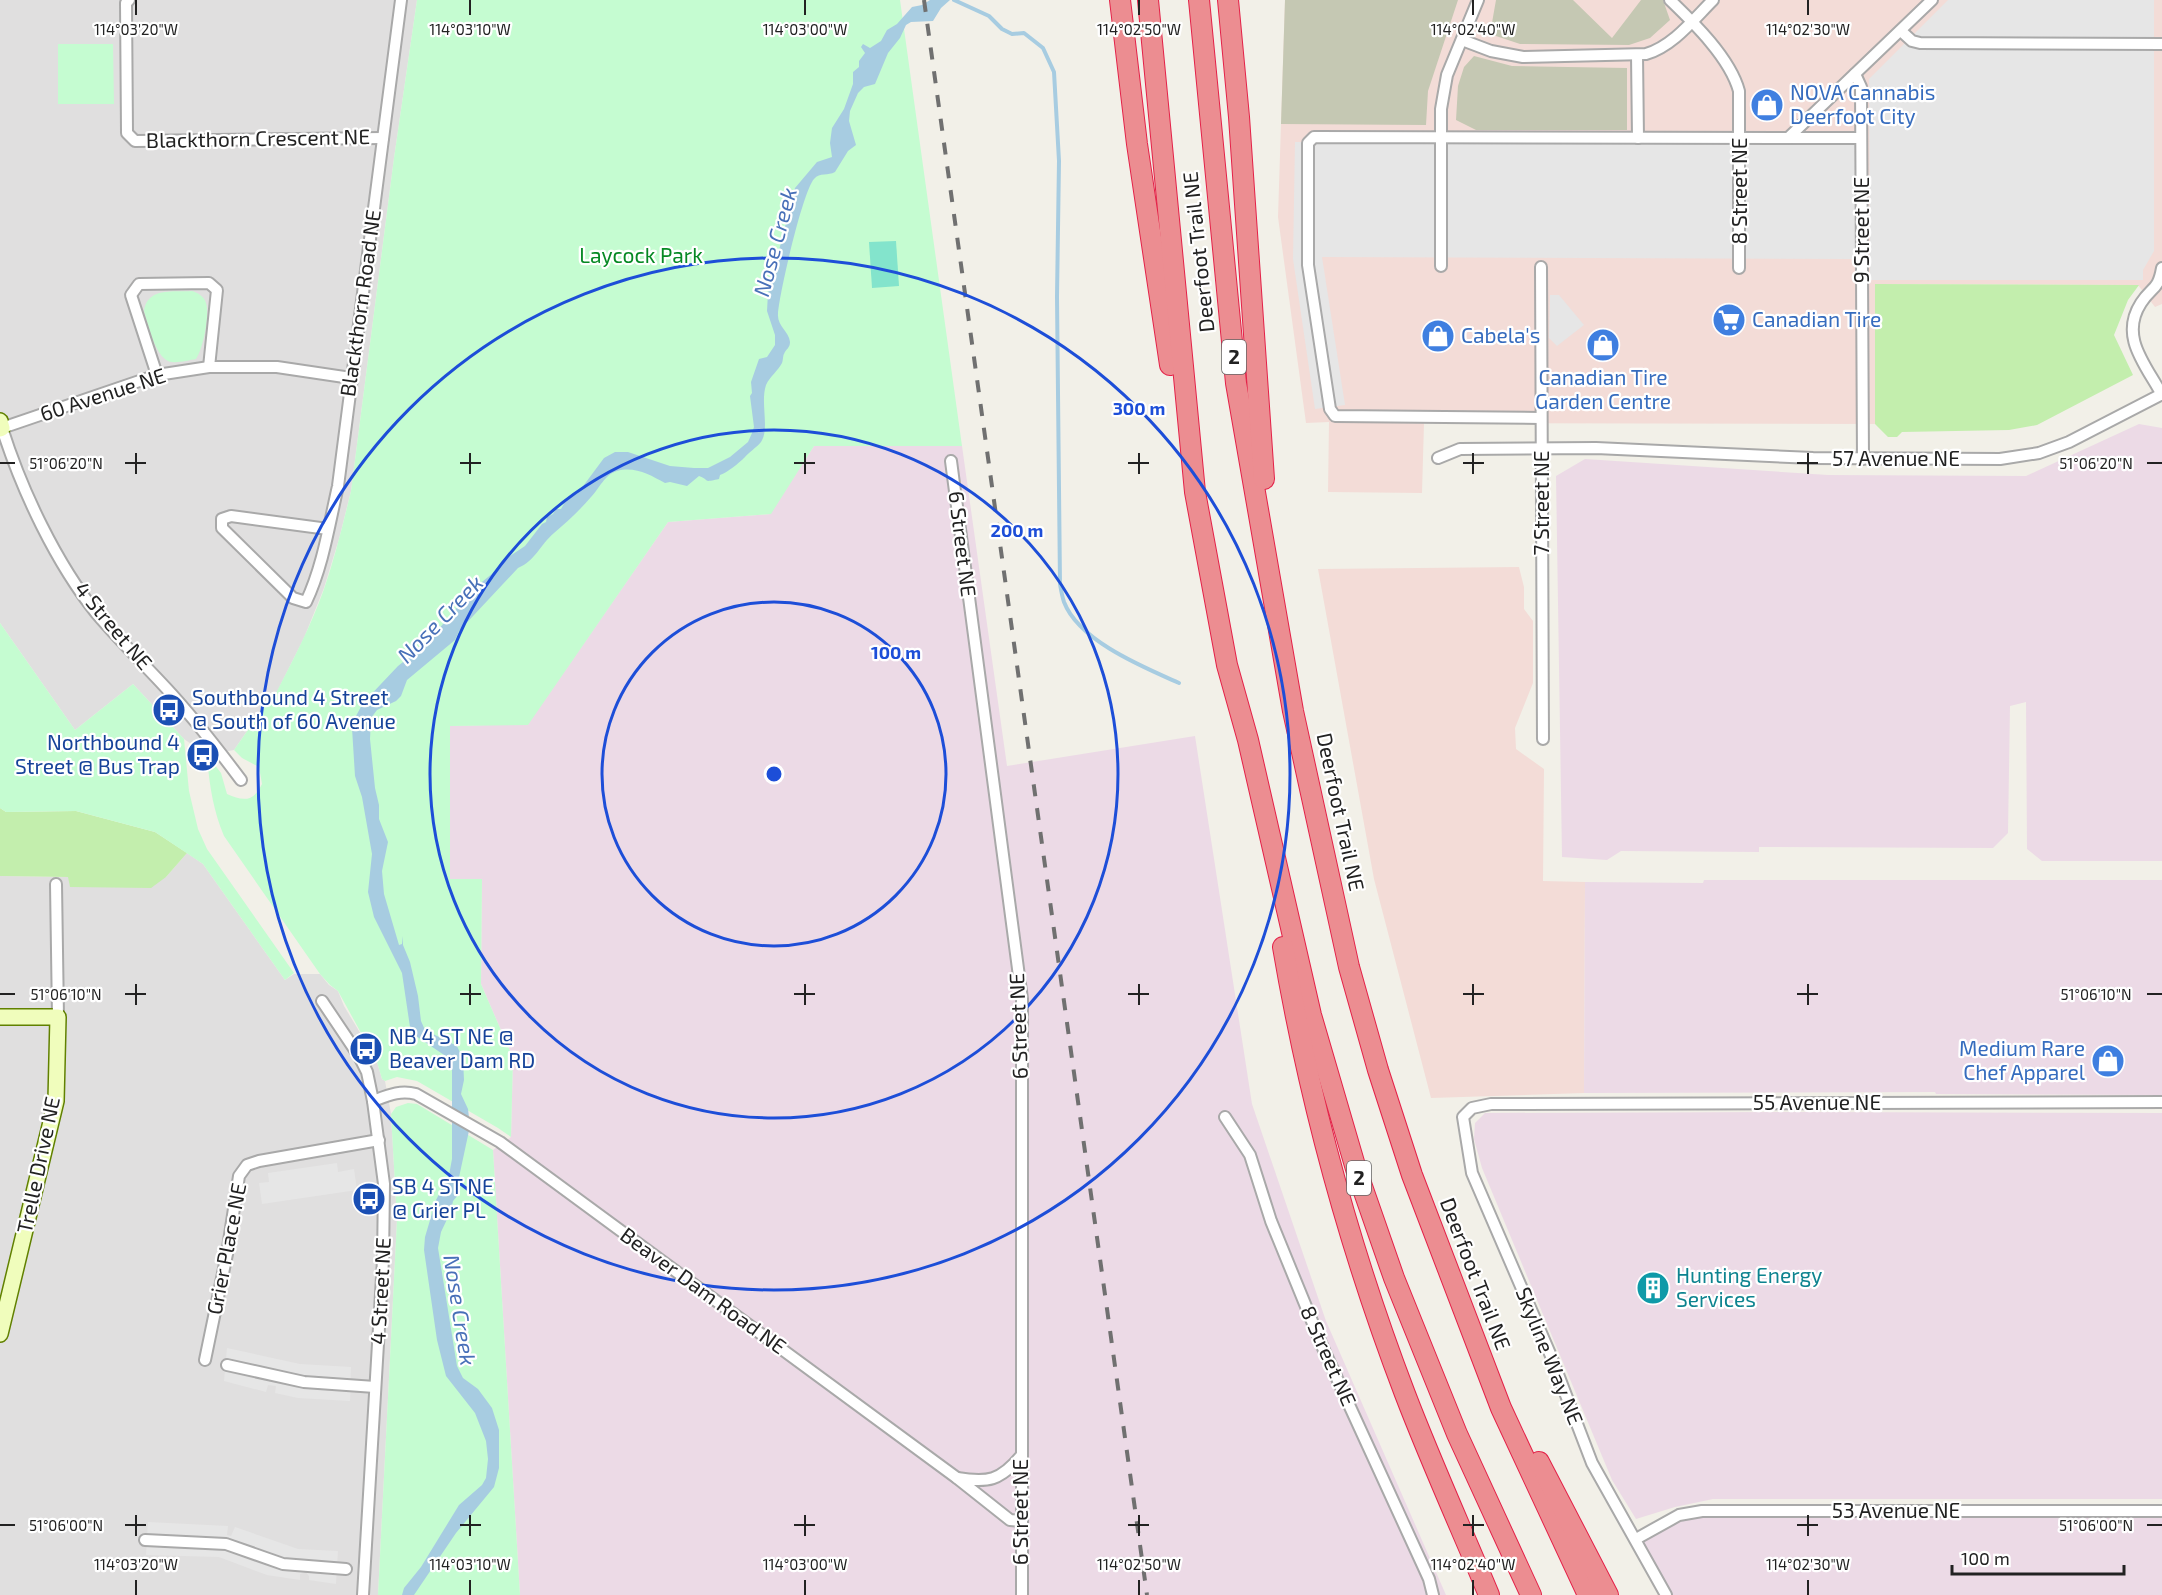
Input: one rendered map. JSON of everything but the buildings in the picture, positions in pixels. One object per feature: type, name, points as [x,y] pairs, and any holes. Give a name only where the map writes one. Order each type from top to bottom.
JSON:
[{"type":"highway","points":[[1120,0],[1137,144],[1169,363],[1183,381]]},
{"type":"highway","name":"Deerfoot Trail NE","points":[[1148,0],[1195,492],[1227,665],[1248,740],[1311,1015],[1356,1168],[1394,1278],[1457,1434],[1531,1595]]},
{"type":"highway","name":"Deerfoot Trail NE","points":[[1199,0],[1236,383],[1293,711],[1349,967],[1378,1070],[1412,1175],[1501,1408],[1588,1595]]},
{"type":"highway","points":[[1229,4],[1265,492],[1296,684],[1293,711]]},
{"type":"highway","points":[[1248,740],[1295,1018],[1363,1274],[1405,1395],[1490,1595]]},
{"type":"highway","points":[[1405,1395],[1496,1595]]},
{"type":"highway","points":[[1501,1408],[1540,1464],[1608,1595]]},
{"type":"street","name":"Blackthorn Crescent NE","points":[[129,0],[126,3],[127,133],[135,141],[383,138]]},
{"type":"street","name":"Blackthorn Road NE","points":[[328,529],[231,516],[222,519],[222,528],[264,571],[293,598],[306,602],[320,567],[338,486],[401,0]]},
{"type":"street","points":[[1441,266],[1443,92],[1450,68],[1478,0]]},
{"type":"street","name":"8 Street NE","points":[[1670,0],[1692,21],[1732,72],[1736,81],[1740,99],[1739,268]]},
{"type":"street","points":[[1462,40],[1497,52],[1523,57],[1638,55],[1657,51],[1667,45],[1713,0]]},
{"type":"street","points":[[1788,138],[1932,0]]},
{"type":"street","points":[[1901,31],[1912,41],[1920,43],[2162,44]]},
{"type":"street","points":[[1638,55],[1638,138]]},
{"type":"street","name":"9 Street NE","points":[[1855,74],[1861,87],[1863,459]]},
{"type":"street","points":[[1541,418],[1335,416],[1330,409],[1308,265],[1308,143],[1314,137],[1861,138]]},
{"type":"street","name":"7 Street NE","points":[[1541,267],[1543,739]]},
{"type":"street","points":[[2162,268],[2160,283],[2139,307],[2132,329],[2134,345],[2162,394]]},
{"type":"street","points":[[157,375],[131,295],[139,284],[209,283],[217,290],[209,367]]},
{"type":"street","name":"60 Avenue NE","points":[[1,426],[157,375],[209,367],[277,367],[351,378]]},
{"type":"street","name":"57 Avenue NE","points":[[1438,458],[1460,449],[1542,448],[1630,449],[1863,459],[2000,459],[2039,453],[2069,442],[2162,394]]},
{"type":"street","name":"4 Street NE","points":[[1,426],[12,459],[38,518],[81,591],[96,613],[197,724],[241,780]]},
{"type":"street","name":"6 Street NE","points":[[951,461],[1022,999],[1022,1595]]},
{"type":"street","name":"Trelle Drive NE","points":[[0,1334],[56,1101],[58,1017],[56,884]]},
{"type":"street","name":"4 Street NE","points":[[322,1001],[360,1056],[367,1072],[384,1184],[384,1224],[363,1595]]},
{"type":"street","points":[[0,1017],[58,1017]]},
{"type":"street","name":"Beaver Dam Road NE","points":[[373,1101],[405,1091],[430,1100],[500,1142],[957,1478],[1010,1520],[1021,1521]]},
{"type":"street","name":"55 Avenue NE","points":[[1472,1108],[1491,1104],[2162,1102]]},
{"type":"street","name":"Skyline Way NE","points":[[1472,1108],[1463,1117],[1472,1173],[1551,1356],[1592,1463],[1666,1595]]},
{"type":"street","name":"8 Street NE","points":[[1225,1117],[1250,1155],[1270,1221],[1323,1348],[1429,1579],[1433,1595]]},
{"type":"street","name":"Grier Place NE","points":[[205,1360],[227,1254],[240,1176],[247,1166],[259,1161],[379,1140]]},
{"type":"street","points":[[227,1365],[304,1382],[375,1388]]},
{"type":"street","points":[[957,1478],[980,1482],[996,1478],[1009,1471],[1021,1456]]},
{"type":"street","name":"53 Avenue NE","points":[[1636,1539],[1679,1515],[1702,1511],[2162,1511]]},
{"type":"street","points":[[145,1540],[226,1544],[283,1564],[346,1569]]},
{"type":"shaded area","points":[[0,0],[417,0],[351,491],[324,588],[304,638],[274,698],[270,698],[234,750],[207,755],[184,739],[133,684],[75,730],[0,623]]},
{"type":"shaded area","points":[[1285,0],[2162,0],[2162,304],[2155,307],[2138,285],[1876,284],[1875,424],[1424,423],[1422,493],[1328,492],[1329,422],[1306,423],[1278,217]]},
{"type":"shaded area","points":[[1285,0],[1458,0],[1428,91],[1426,125],[1281,124]]},
{"type":"shaded area","points":[[1496,0],[1573,0],[1612,38],[1641,0],[1663,0],[1670,20],[1650,38],[1629,45],[1520,44],[1490,34]]},
{"type":"shaded area","points":[[1948,0],[2154,0],[2154,251],[2143,270],[2143,280],[1870,280],[1869,79]]},
{"type":"shaded area","points":[[1474,56],[1512,66],[1627,68],[1627,130],[1476,130],[1456,120],[1458,86],[1464,67]]},
{"type":"shaded area","points":[[1295,142],[1856,145],[1855,259],[1322,257],[1345,405],[1315,409],[1293,259]]},
{"type":"shaded area","points":[[1550,295],[1559,295],[1584,325],[1557,346],[1549,338]]},
{"type":"shaded area","points":[[2139,424],[2162,428],[2162,861],[2042,861],[2027,849],[2026,702],[2010,706],[2008,833],[1993,848],[1759,847],[1759,852],[1621,851],[1607,860],[1562,857],[1556,476],[1585,459],[1828,475],[2026,476]]},
{"type":"shaded area","points":[[814,446],[962,446],[1007,766],[1195,736],[1252,1104],[1326,1321],[1446,1595],[520,1595],[493,1150],[511,1137],[513,1058],[481,984],[482,880],[450,879],[450,726],[528,724],[668,522],[770,514]]},
{"type":"shaded area","points":[[1519,567],[1524,587],[1524,609],[1533,621],[1533,683],[1515,728],[1516,749],[1544,769],[1543,881],[1585,882],[1584,1093],[1431,1098],[1374,879],[1318,569]]},
{"type":"shaded area","points":[[187,853],[203,864],[285,980],[294,974],[320,974],[329,985],[338,991],[385,1081],[391,1114],[397,1220],[378,1595],[0,1595],[0,876],[69,877],[70,886],[166,877]]},
{"type":"shaded area","points":[[1704,880],[2162,880],[2162,1095],[1936,1094],[1935,1092],[1584,1093],[1585,882],[1703,883]]},
{"type":"shaded area","points":[[1485,1113],[2162,1113],[2162,1499],[1713,1499],[1675,1507],[1636,1519],[1612,1480],[1482,1168],[1474,1139],[1475,1123]]},
{"type":"shaded area","points":[[337,1163],[338,1172],[354,1169],[357,1190],[262,1204],[259,1183],[269,1182],[268,1173]]},
{"type":"shaded area","points":[[227,1348],[300,1364],[351,1367],[350,1401],[298,1398],[275,1393],[276,1386],[268,1385],[266,1392],[224,1381]]},
{"type":"shaded area","points":[[2162,1511],[2162,1595],[1666,1595],[1636,1539],[1679,1515]]},
{"type":"shaded area","points":[[148,1522],[228,1526],[227,1535],[231,1536],[235,1527],[298,1549],[338,1551],[336,1584],[309,1580],[306,1572],[300,1574],[300,1580],[267,1575],[219,1557],[146,1555]]},
{"type":"green space","name":"Laycock Park","points":[[417,0],[900,0],[962,446],[814,446],[771,514],[668,522],[528,725],[450,726],[450,879],[482,879],[481,984],[513,1058],[511,1137],[417,1081],[397,1077],[385,1081],[382,1079],[377,1062],[338,991],[320,974],[224,836],[214,806],[207,755],[221,773],[227,794],[243,799],[252,797],[259,790],[262,784],[259,767],[242,758],[234,750],[270,698],[274,697],[294,657],[319,603],[339,540],[351,491]]},
{"type":"green space","points":[[58,44],[113,44],[114,104],[58,104]]},
{"type":"green space","points":[[896,241],[899,286],[872,288],[869,242]]},
{"type":"green space","points":[[1875,284],[2139,285],[2128,300],[2114,335],[2133,375],[2037,425],[2009,430],[1902,432],[1897,437],[1888,437],[1875,424]]},
{"type":"green space","points":[[192,291],[204,298],[206,303],[207,315],[203,340],[196,359],[172,362],[166,360],[157,349],[144,311],[146,303],[155,294],[162,292]]},
{"type":"green space","points":[[0,623],[75,730],[133,684],[184,739],[189,791],[198,829],[207,849],[294,973],[285,980],[203,864],[155,832],[76,811],[6,812],[0,808]]},
{"type":"green space","points":[[0,808],[6,812],[76,811],[155,832],[187,853],[166,877],[151,888],[70,887],[68,877],[0,876]]},
{"type":"green space","points":[[408,1103],[417,1104],[493,1150],[520,1595],[378,1595],[397,1220],[391,1114],[396,1107]]},
{"type":"water","points":[[930,0],[950,0],[941,8],[933,21],[911,22],[906,25],[900,38],[888,53],[875,84],[864,87],[858,93],[850,111],[849,121],[856,145],[848,151],[835,172],[816,177],[809,187],[792,243],[778,314],[779,322],[788,335],[790,344],[782,363],[766,385],[764,392],[765,430],[761,442],[736,465],[720,475],[719,479],[708,481],[699,476],[687,486],[665,483],[636,470],[617,471],[609,475],[582,507],[549,538],[529,561],[518,568],[459,631],[455,640],[407,680],[401,696],[377,710],[371,718],[370,739],[379,819],[388,842],[382,871],[384,894],[399,945],[402,944],[403,936],[403,945],[410,962],[421,1021],[425,1030],[457,1046],[463,1059],[464,1080],[461,1094],[468,1109],[470,1126],[458,1182],[459,1194],[453,1201],[441,1232],[438,1248],[457,1366],[463,1378],[478,1389],[492,1408],[499,1430],[499,1468],[494,1487],[456,1533],[414,1595],[402,1595],[404,1588],[421,1567],[459,1505],[482,1485],[486,1478],[488,1459],[486,1441],[475,1413],[446,1376],[437,1340],[424,1250],[425,1237],[436,1200],[449,1175],[452,1159],[452,1063],[450,1059],[416,1036],[410,1027],[402,973],[374,917],[368,892],[372,854],[362,797],[355,776],[352,728],[363,703],[398,666],[426,644],[472,590],[510,556],[525,546],[546,522],[547,517],[556,509],[561,509],[566,500],[578,493],[604,458],[615,452],[628,452],[670,466],[708,468],[730,457],[748,442],[754,427],[750,396],[751,382],[759,359],[767,357],[775,345],[775,335],[767,311],[768,293],[795,188],[817,162],[832,157],[830,143],[832,128],[844,109],[853,84],[853,72],[859,67],[859,61],[865,53],[861,47],[863,44],[870,48],[881,41],[887,30],[897,24],[912,7]]},
{"type":"waterway","points":[[954,0],[989,16],[1002,29],[1012,34],[1024,33],[1043,48],[1054,72],[1059,161],[1057,297],[1060,584],[1064,602],[1072,616],[1097,641],[1131,661],[1179,683]]},
{"type":"railway","points":[[924,0],[1147,1595]]},
{"type":"place","name":"NOVA Cannabis Deerfoot City","points":[[1767,105]]},
{"type":"place","name":"Canadian Tire","points":[[1729,320]]},
{"type":"place","name":"Cabela's","points":[[1438,336]]},
{"type":"place","name":"Canadian Tire Garden Centre","points":[[1603,345]]},
{"type":"place","name":"Southbound 4 Street @ South of 60 Avenue","points":[[169,710]]},
{"type":"place","name":"Northbound 4 Street @ Bus Trap","points":[[203,755]]},
{"type":"place","name":"NB 4 ST NE @ Beaver Dam RD","points":[[366,1049]]},
{"type":"place","name":"Medium Rare Chef Apparel","points":[[2108,1061]]},
{"type":"place","name":"SB 4 ST NE @ Grier PL","points":[[369,1199]]},
{"type":"place","name":"Hunting Energy Services","points":[[1653,1288]]},
{"type":"water label","name":"Nose Creek","points":[[775,242]]},
{"type":"water label","name":"Nose Creek","points":[[440,619]]},
{"type":"water label","name":"Nose Creek","points":[[460,1310]]}]
